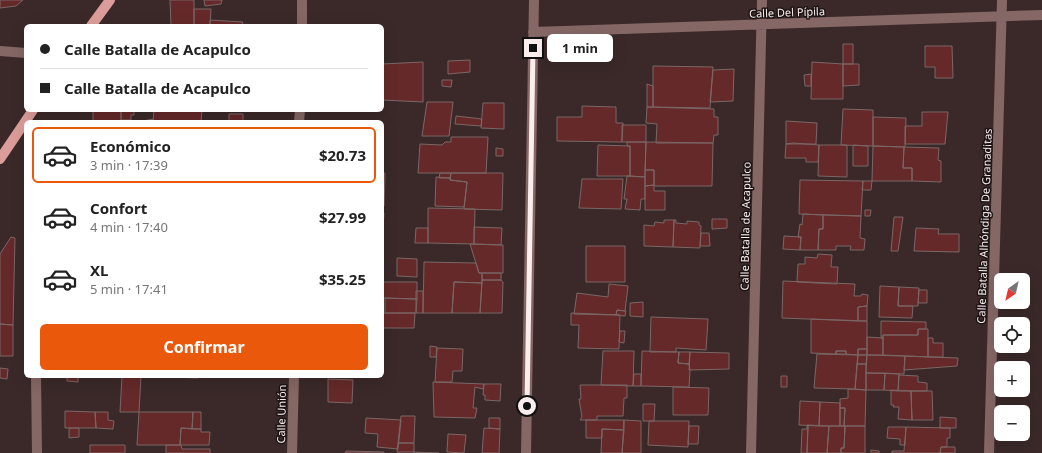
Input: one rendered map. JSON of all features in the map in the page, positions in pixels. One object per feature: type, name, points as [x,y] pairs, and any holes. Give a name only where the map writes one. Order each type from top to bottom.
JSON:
[{"type":"main road","points":[[92,24],[110,0]]},
{"type":"main road","points":[[0,160],[24,124]]},
{"type":"street","points":[[302,0],[302,24]]},
{"type":"street","points":[[526,453],[534,0]]},
{"type":"street","name":"Calle Batalla de Acapulco","points":[[751,453],[762,0]]},
{"type":"street","name":"Calle Batalla Alhóndiga De Granaditas","points":[[989,453],[1003,17],[1002,0]]},
{"type":"street","name":"Calle Del Pípila","points":[[533,32],[1042,15]]},
{"type":"street","points":[[0,51],[24,53]]},
{"type":"street","points":[[36,378],[37,453]]},
{"type":"street","name":"Calle Unión","points":[[292,453],[294,378]]},
{"type":"building","points":[[0,0],[23,0],[16,6],[0,8]]},
{"type":"building","points":[[170,0],[194,0],[194,24],[171,24]]},
{"type":"building","points":[[204,0],[222,0],[221,4],[205,6]]},
{"type":"building","points":[[194,9],[211,9],[210,24],[194,24]]},
{"type":"building","points":[[210,20],[243,22],[242,24],[210,24]]},
{"type":"building","points":[[843,44],[853,44],[853,64],[843,64]]},
{"type":"building","points":[[925,46],[952,46],[953,78],[935,78],[935,67],[925,67]]},
{"type":"building","points":[[470,60],[470,72],[448,74],[448,61]]},
{"type":"building","points":[[423,62],[423,102],[384,100],[384,64]]},
{"type":"building","points":[[812,62],[843,64],[843,99],[811,99]]},
{"type":"building","points":[[843,64],[859,64],[859,85],[843,86]]},
{"type":"building","points":[[653,66],[713,67],[710,108],[653,107]]},
{"type":"building","points":[[734,69],[733,101],[710,102],[713,70]]},
{"type":"building","points":[[811,74],[811,86],[805,86],[804,75]]},
{"type":"building","points":[[442,80],[452,80],[451,87],[442,86]]},
{"type":"building","points":[[647,84],[653,86],[653,107],[647,107]]},
{"type":"building","points":[[427,102],[453,102],[449,136],[422,136]]},
{"type":"building","points":[[483,103],[504,103],[504,129],[481,128]]},
{"type":"building","points":[[582,106],[616,107],[616,123],[623,123],[622,142],[557,141],[557,117],[582,117]]},
{"type":"building","points":[[647,107],[714,109],[714,117],[718,117],[718,135],[714,135],[713,143],[656,143],[657,124],[646,123]]},
{"type":"building","points":[[843,109],[873,110],[873,146],[841,145]]},
{"type":"building","points":[[93,112],[121,112],[121,120],[93,120]]},
{"type":"building","points":[[121,112],[134,112],[134,115],[131,115],[131,120],[121,120]]},
{"type":"building","points":[[154,112],[202,112],[201,120],[153,120]]},
{"type":"building","points":[[922,112],[948,112],[945,144],[905,144],[905,126],[922,126]]},
{"type":"building","points":[[229,114],[243,114],[243,120],[229,120]]},
{"type":"building","points":[[456,116],[482,119],[481,126],[455,124]]},
{"type":"building","points":[[873,117],[906,118],[905,147],[873,146]]},
{"type":"building","points":[[786,121],[817,123],[816,144],[786,144]]},
{"type":"building","points":[[622,125],[646,125],[646,142],[622,142]]},
{"type":"building","points":[[451,137],[488,137],[486,173],[418,173],[420,144],[442,145],[445,142],[451,142]]},
{"type":"building","points":[[627,142],[646,142],[645,177],[630,176],[630,146],[627,146]]},
{"type":"building","points":[[646,142],[713,143],[712,186],[654,186],[654,170],[645,170]]},
{"type":"building","points":[[793,143],[819,145],[818,162],[806,162],[806,158],[785,158],[786,144]]},
{"type":"building","points":[[598,145],[630,146],[630,176],[597,176]]},
{"type":"building","points":[[819,145],[847,145],[847,177],[818,176]]},
{"type":"building","points":[[853,145],[868,146],[868,166],[853,166]]},
{"type":"building","points":[[873,146],[904,147],[903,168],[912,168],[912,181],[872,181]]},
{"type":"building","points":[[904,147],[939,148],[938,160],[941,161],[941,182],[912,181],[912,168],[903,168]]},
{"type":"building","points":[[496,148],[503,149],[503,156],[496,156]]},
{"type":"building","points":[[645,170],[654,170],[654,185],[645,186]]},
{"type":"building","points":[[384,173],[385,173],[384,206]]},
{"type":"building","points":[[440,173],[451,173],[450,178],[439,178]]},
{"type":"building","points":[[451,173],[503,173],[502,210],[464,209],[467,182],[450,180]]},
{"type":"building","points":[[627,176],[645,177],[645,199],[641,199],[640,210],[625,209],[627,199],[624,199]]},
{"type":"building","points":[[436,177],[450,178],[450,180],[467,182],[464,207],[435,206]]},
{"type":"building","points":[[582,179],[623,179],[621,209],[579,208]]},
{"type":"building","points":[[800,180],[863,181],[861,216],[799,214]]},
{"type":"building","points":[[863,181],[872,181],[871,190],[862,190]]},
{"type":"building","points":[[654,185],[654,191],[665,191],[665,210],[645,210],[645,186]]},
{"type":"building","points":[[428,208],[475,209],[474,244],[428,243]]},
{"type":"building","points":[[865,210],[871,210],[870,216],[865,216]]},
{"type":"building","points":[[803,214],[823,215],[823,229],[819,229],[818,250],[800,250],[801,237],[798,237],[800,224],[802,225]]},
{"type":"building","points":[[823,215],[861,216],[860,238],[865,239],[864,250],[850,250],[851,246],[836,246],[836,250],[818,250],[819,229],[823,229]]},
{"type":"building","points":[[894,217],[903,217],[898,251],[891,251]]},
{"type":"building","points":[[712,219],[727,219],[727,228],[712,229]]},
{"type":"building","points":[[664,220],[674,220],[673,247],[644,246],[644,225],[654,226],[655,222],[664,223]]},
{"type":"building","points":[[674,220],[676,220],[676,223],[687,224],[687,221],[699,222],[699,225],[701,226],[700,248],[673,247]]},
{"type":"building","points":[[474,227],[502,228],[501,245],[474,244]]},
{"type":"building","points":[[416,228],[428,228],[428,243],[415,243]]},
{"type":"building","points":[[916,228],[939,229],[938,234],[959,234],[959,252],[914,251]]},
{"type":"building","points":[[701,233],[709,233],[710,246],[700,246]]},
{"type":"building","points":[[784,236],[801,237],[800,250],[783,249]]},
{"type":"building","points":[[11,237],[15,238],[13,325],[0,324],[0,254]]},
{"type":"building","points":[[470,244],[503,245],[503,273],[479,273]]},
{"type":"building","points":[[586,246],[625,246],[625,282],[586,282]]},
{"type":"building","points":[[818,254],[832,255],[831,267],[838,267],[837,284],[797,282],[798,264],[805,264],[805,257],[817,258]]},
{"type":"building","points":[[397,258],[417,259],[417,277],[397,276]]},
{"type":"building","points":[[424,262],[476,263],[479,273],[482,273],[482,283],[454,282],[452,313],[423,313]]},
{"type":"building","points":[[482,273],[501,273],[501,280],[482,280]]},
{"type":"building","points":[[482,280],[501,280],[503,282],[502,313],[480,313]]},
{"type":"building","points":[[783,281],[855,284],[854,296],[861,296],[862,294],[868,295],[867,306],[858,307],[858,321],[782,318]]},
{"type":"building","points":[[384,282],[417,282],[417,299],[384,298]]},
{"type":"building","points":[[454,282],[482,283],[480,313],[452,313]]},
{"type":"building","points":[[609,284],[628,286],[625,311],[617,310],[616,315],[574,314],[577,293],[608,297]]},
{"type":"building","points":[[880,286],[899,287],[898,306],[913,306],[912,318],[879,317]]},
{"type":"building","points":[[899,287],[919,288],[918,306],[898,306]]},
{"type":"building","points":[[919,290],[927,290],[927,303],[918,303]]},
{"type":"building","points":[[416,291],[423,291],[423,313],[416,313]]},
{"type":"building","points":[[385,298],[417,299],[416,313],[385,313]]},
{"type":"building","points":[[643,302],[643,317],[630,316],[630,303]]},
{"type":"building","points":[[867,306],[867,321],[858,321],[858,307]]},
{"type":"building","points":[[617,310],[626,311],[625,316],[616,315]]},
{"type":"building","points":[[384,313],[415,313],[414,328],[384,328]]},
{"type":"building","points":[[571,313],[620,315],[619,349],[578,348],[579,325],[571,325]]},
{"type":"building","points":[[651,317],[708,319],[706,350],[676,348],[676,352],[650,352]]},
{"type":"building","points":[[811,319],[867,321],[867,349],[858,349],[858,355],[846,354],[846,351],[836,351],[836,354],[811,353]]},
{"type":"building","points":[[881,321],[926,322],[926,329],[918,329],[918,335],[883,335],[883,338],[881,338]]},
{"type":"building","points":[[0,324],[13,325],[13,356],[0,356]]},
{"type":"building","points":[[918,329],[928,329],[928,357],[883,355],[883,335],[918,335]]},
{"type":"building","points":[[620,331],[625,331],[624,343],[619,342]]},
{"type":"building","points":[[867,337],[883,338],[883,355],[867,355]]},
{"type":"building","points":[[928,338],[933,338],[933,343],[943,343],[943,357],[928,357]]},
{"type":"building","points":[[430,346],[437,347],[436,357],[430,357]]},
{"type":"building","points":[[437,348],[463,349],[462,371],[453,371],[452,382],[435,382]]},
{"type":"building","points":[[858,349],[867,349],[867,355],[858,355]]},
{"type":"building","points":[[603,351],[634,351],[633,386],[601,385]]},
{"type":"building","points":[[642,351],[679,352],[678,363],[689,364],[689,387],[641,386]]},
{"type":"building","points":[[836,351],[846,351],[846,354],[836,354]]},
{"type":"building","points":[[679,352],[690,352],[689,364],[678,363]]},
{"type":"building","points":[[690,352],[729,353],[729,369],[689,370]]},
{"type":"building","points":[[817,354],[858,355],[855,389],[814,388]]},
{"type":"building","points":[[858,355],[867,355],[866,364],[857,364]]},
{"type":"building","points":[[867,355],[905,356],[904,374],[866,373]]},
{"type":"building","points":[[905,356],[958,358],[957,366],[904,370]]},
{"type":"building","points":[[857,364],[866,364],[866,390],[855,389]]},
{"type":"building","points":[[0,368],[8,369],[7,379],[0,378]]},
{"type":"building","points":[[866,373],[885,373],[884,390],[866,390]]},
{"type":"building","points":[[885,373],[899,374],[898,391],[884,390]]},
{"type":"building","points":[[634,374],[641,374],[641,386],[633,386]]},
{"type":"building","points":[[899,375],[918,376],[918,382],[927,383],[927,391],[898,391]]},
{"type":"building","points":[[781,376],[787,376],[787,387],[781,387]]},
{"type":"building","points":[[67,378],[78,378],[78,382],[67,381]]},
{"type":"building","points":[[122,378],[141,378],[139,412],[120,412]]},
{"type":"building","points":[[328,379],[353,380],[352,403],[328,402]]},
{"type":"building","points":[[433,382],[484,384],[483,389],[475,387],[473,408],[477,408],[475,418],[434,417]]},
{"type":"building","points":[[484,384],[501,384],[500,401],[485,400],[485,395],[483,395]]},
{"type":"building","points":[[580,385],[627,385],[627,398],[624,398],[623,416],[597,416],[597,420],[580,420],[582,417],[579,399],[581,399]]},
{"type":"building","points":[[673,387],[709,388],[708,415],[673,415]]},
{"type":"building","points":[[848,389],[866,390],[865,426],[844,426],[845,408],[840,408],[840,399],[848,398]]},
{"type":"building","points":[[891,390],[911,391],[912,420],[898,419],[899,407],[893,407],[894,405],[891,405]]},
{"type":"building","points":[[911,391],[932,391],[933,420],[912,420]]},
{"type":"building","points":[[800,401],[820,402],[819,426],[799,425]]},
{"type":"building","points":[[820,402],[840,403],[840,426],[819,426]]},
{"type":"building","points":[[643,404],[655,404],[654,421],[643,421]]},
{"type":"building","points":[[840,408],[845,408],[844,426],[840,426]]},
{"type":"building","points":[[65,411],[95,412],[96,428],[65,428]]},
{"type":"building","points":[[95,412],[108,412],[108,420],[114,421],[113,429],[96,428]]},
{"type":"building","points":[[139,412],[193,412],[192,429],[181,428],[180,445],[137,445]]},
{"type":"building","points":[[193,412],[201,412],[201,429],[192,429]]},
{"type":"building","points":[[401,416],[415,416],[414,443],[398,443]]},
{"type":"building","points":[[940,417],[956,418],[956,428],[940,428]]},
{"type":"building","points":[[366,418],[401,420],[398,449],[377,447],[378,434],[365,433]]},
{"type":"building","points":[[489,418],[500,418],[500,429],[489,428]]},
{"type":"building","points":[[586,420],[624,420],[624,430],[602,429],[602,438],[586,438]]},
{"type":"building","points":[[624,420],[641,421],[641,453],[622,453]]},
{"type":"building","points":[[649,421],[689,421],[688,447],[648,445]]},
{"type":"building","points":[[808,425],[807,453],[801,453],[802,429],[807,429]]},
{"type":"building","points":[[808,425],[829,426],[827,453],[807,453]]},
{"type":"building","points":[[689,426],[699,426],[698,444],[688,444]]},
{"type":"building","points":[[829,426],[845,426],[844,448],[841,448],[841,453],[827,453]]},
{"type":"building","points":[[845,426],[865,426],[865,453],[841,453],[841,448],[844,448]]},
{"type":"building","points":[[888,427],[906,427],[905,445],[900,445],[900,439],[887,438]]},
{"type":"building","points":[[906,427],[950,428],[950,438],[947,438],[947,447],[941,447],[940,453],[892,453],[892,451],[904,451]]},
{"type":"building","points":[[69,428],[79,428],[79,437],[69,438]]},
{"type":"building","points":[[181,428],[201,429],[201,432],[210,432],[209,445],[180,445]]},
{"type":"building","points":[[484,428],[500,429],[499,453],[482,453]]},
{"type":"building","points":[[602,429],[624,430],[622,453],[601,453]]},
{"type":"building","points":[[448,434],[466,435],[464,453],[447,452]]},
{"type":"building","points":[[398,443],[414,443],[414,452],[397,452]]},
{"type":"building","points":[[90,445],[125,445],[125,453],[90,453]]},
{"type":"building","points":[[166,445],[181,445],[182,449],[210,449],[210,453],[166,453]]},
{"type":"building","points":[[941,447],[955,447],[955,453],[940,453]]},
{"type":"building","points":[[871,450],[879,451],[879,453],[871,453]]},
{"type":"building","points":[[346,451],[384,452],[384,453],[345,453]]},
{"type":"building","points":[[414,452],[439,453],[414,453]]},
{"type":"route","points":[[527,406],[533,48]]}]
